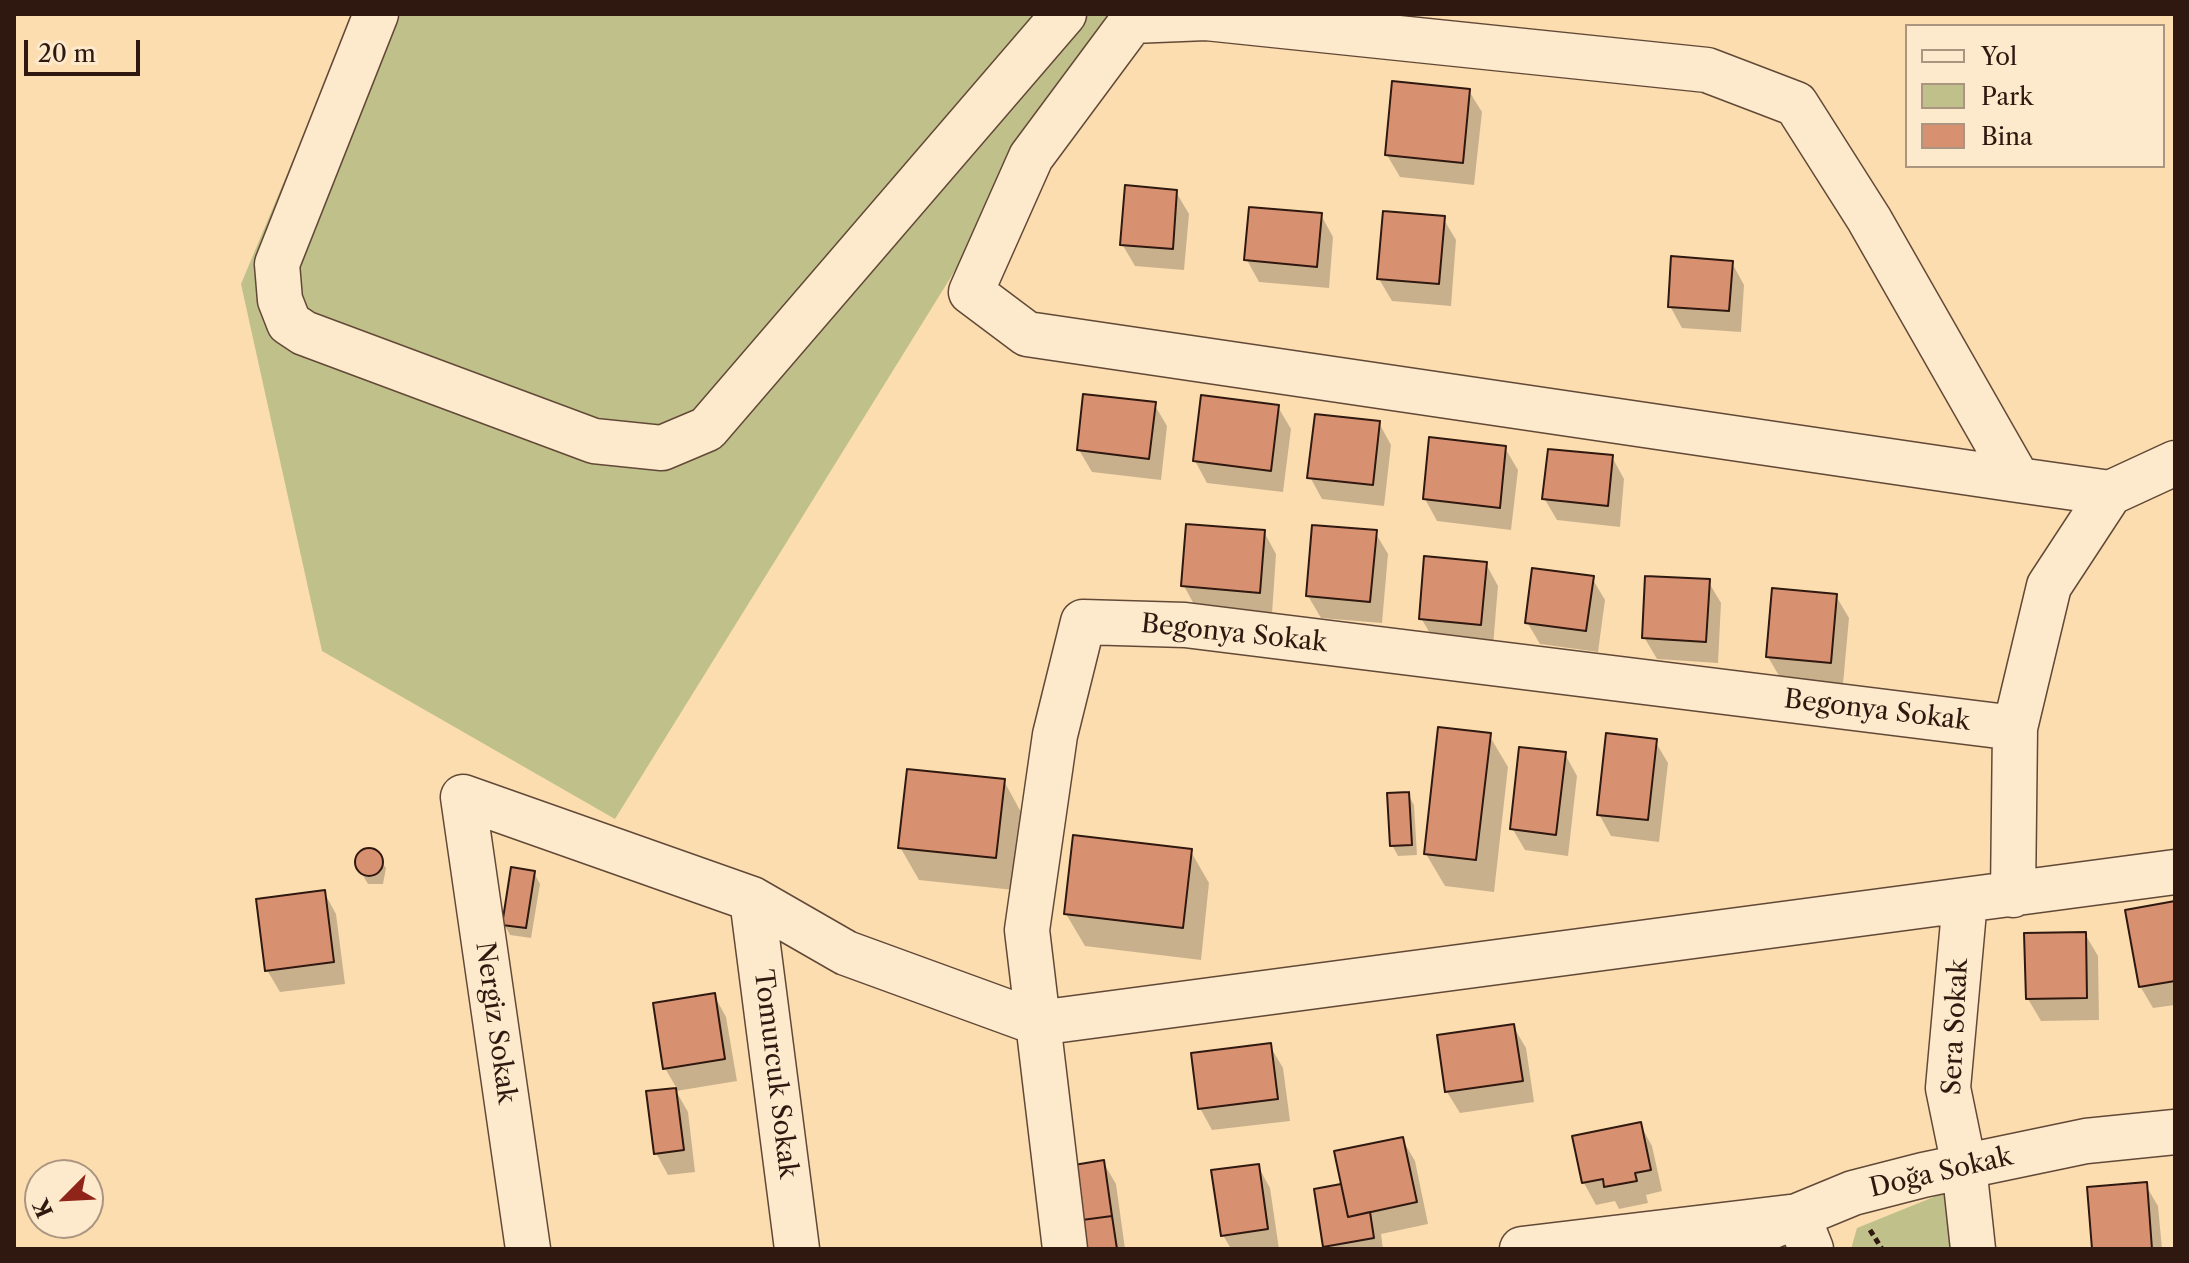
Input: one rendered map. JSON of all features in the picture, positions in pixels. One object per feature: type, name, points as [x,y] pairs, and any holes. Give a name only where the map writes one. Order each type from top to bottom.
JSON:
[{"type":"street","points":[[376,14],[277,264],[280,300],[289,323],[304,333],[594,441],[662,448],[707,429],[1064,14]]},
{"type":"street","points":[[2018,480],[1869,219],[1796,104],[1707,70],[1206,18],[1116,17],[1031,157],[971,292],[1027,334],[2018,480],[2110,493]]},
{"type":"street","points":[[2013,895],[2015,728],[2049,586],[2110,493],[2175,463]]},
{"type":"street","name":"Begonya Sokak","points":[[1065,1249],[1027,930],[1055,735],[1083,622],[1185,625],[2015,728]]},
{"type":"street","name":"Nergiz Sokak","points":[[528,1249],[463,797],[752,899]]},
{"type":"street","points":[[752,899],[846,953],[1038,1023],[2175,872]]},
{"type":"street","name":"Tomurcuk Sokak","points":[[752,899],[797,1249]]},
{"type":"street","name":"Sera Sokak","points":[[1965,900],[1948,1088],[1964,1166],[1973,1249]]},
{"type":"street","name":"Doğa Sokak","points":[[1717,1249],[1804,1232],[1853,1193],[2086,1141],[2175,1132]]},
{"type":"street","points":[[1522,1249],[1804,1232]]},
{"type":"green space","points":[[354,14],[1114,14],[615,819],[322,651],[241,284]]},
{"type":"green space","points":[[1946,1192],[1964,1249],[1851,1249],[1857,1228]]},
{"type":"building","points":[[1392,81],[1470,89],[1463,163],[1385,155]]},
{"type":"building","points":[[1125,185],[1177,190],[1173,249],[1120,245]]},
{"type":"building","points":[[1249,207],[1322,213],[1317,267],[1244,260]]},
{"type":"building","points":[[1383,211],[1445,216],[1439,284],[1377,279]]},
{"type":"building","points":[[1671,256],[1733,261],[1729,311],[1668,307]]},
{"type":"building","points":[[1083,394],[1156,402],[1149,459],[1077,450]]},
{"type":"building","points":[[1201,395],[1279,405],[1271,471],[1193,461]]},
{"type":"building","points":[[1315,414],[1380,421],[1373,485],[1307,478]]},
{"type":"building","points":[[1429,437],[1506,446],[1500,508],[1423,499]]},
{"type":"building","points":[[1548,449],[1613,455],[1608,506],[1542,499]]},
{"type":"building","points":[[1186,524],[1265,530],[1260,593],[1181,586]]},
{"type":"building","points":[[1312,525],[1377,530],[1370,602],[1306,596]]},
{"type":"building","points":[[1424,556],[1487,562],[1481,625],[1419,619]]},
{"type":"building","points":[[1532,568],[1594,576],[1586,631],[1525,623]]},
{"type":"building","points":[[1645,576],[1710,579],[1706,642],[1642,638]]},
{"type":"building","points":[[1772,588],[1837,594],[1831,663],[1766,657]]},
{"type":"building","points":[[1438,727],[1491,733],[1476,860],[1424,854]]},
{"type":"building","points":[[1606,733],[1657,739],[1648,820],[1597,815]]},
{"type":"building","points":[[1519,747],[1566,752],[1556,835],[1510,829]]},
{"type":"building","points":[[907,769],[1005,779],[996,858],[898,848]]},
{"type":"building","points":[[1409,792],[1412,845],[1390,846],[1387,793]]},
{"type":"building","points":[[1073,835],[1192,849],[1183,928],[1064,914]]},
{"type":"building","points":[[369,848],[379,852],[383,862],[379,872],[369,876],[359,872],[355,862],[359,852]]},
{"type":"building","points":[[511,867],[535,871],[526,928],[502,925]]},
{"type":"building","points":[[325,890],[334,962],[265,971],[256,899]]},
{"type":"building","points":[[2175,901],[2175,981],[2139,987],[2125,910]]},
{"type":"building","points":[[2086,932],[2087,998],[2026,999],[2024,933]]},
{"type":"building","points":[[715,993],[725,1059],[663,1069],[653,1003]]},
{"type":"building","points":[[1514,1024],[1523,1081],[1445,1092],[1437,1035]]},
{"type":"building","points":[[1271,1043],[1278,1099],[1198,1109],[1191,1053]]},
{"type":"building","points":[[676,1088],[684,1150],[654,1154],[646,1091]]},
{"type":"building","points":[[1641,1122],[1651,1170],[1635,1173],[1637,1181],[1604,1187],[1603,1179],[1582,1183],[1572,1136]]},
{"type":"building","points":[[1403,1137],[1417,1202],[1348,1217],[1334,1151]]},
{"type":"building","points":[[1104,1160],[1112,1216],[1082,1220],[1074,1165]]},
{"type":"building","points":[[1259,1164],[1268,1229],[1221,1236],[1211,1170]]},
{"type":"building","points":[[2147,1182],[2152,1249],[2092,1249],[2087,1187]]},
{"type":"building","points":[[1341,1184],[1348,1217],[1370,1212],[1374,1238],[1323,1247],[1314,1189]]},
{"type":"building","points":[[1112,1216],[1117,1249],[1086,1249],[1082,1220]]}]
